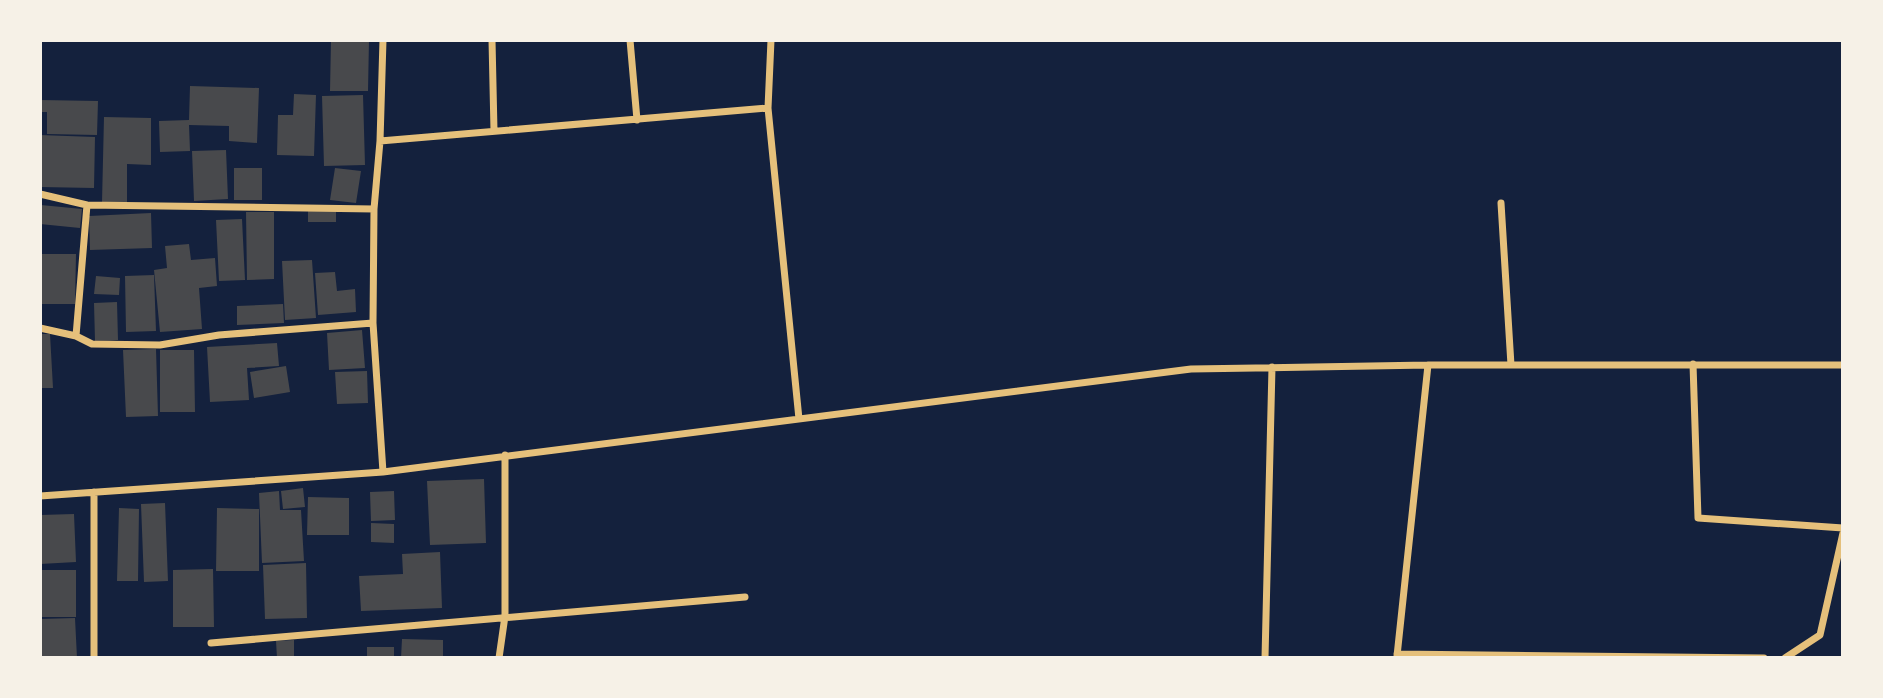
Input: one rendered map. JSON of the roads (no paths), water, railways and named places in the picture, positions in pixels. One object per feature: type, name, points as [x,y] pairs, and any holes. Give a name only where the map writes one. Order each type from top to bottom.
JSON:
[{"type":"street","points":[[383,40],[380,141],[374,209],[373,323],[383,471]]},
{"type":"street","points":[[492,40],[494,131]]},
{"type":"street","points":[[630,40],[637,120]]},
{"type":"street","points":[[771,40],[768,108],[799,419]]},
{"type":"street","points":[[380,141],[768,108]]},
{"type":"street","points":[[40,194],[87,205],[374,209]]},
{"type":"street","points":[[1501,203],[1511,365]]},
{"type":"street","points":[[76,336],[87,205]]},
{"type":"street","points":[[40,328],[76,336],[92,345],[160,345],[219,335],[373,323]]},
{"type":"street","points":[[1428,365],[1397,656],[1764,658]]},
{"type":"street","points":[[40,496],[383,471],[1191,369],[1428,365],[1843,365]]},
{"type":"street","points":[[1693,365],[1698,518],[1843,531],[1820,635],[1785,658]]},
{"type":"street","points":[[1265,658],[1272,367]]},
{"type":"street","points":[[499,658],[505,616],[505,455]]},
{"type":"street","points":[[94,492],[94,658]]},
{"type":"street","points":[[211,643],[745,597]]}]
